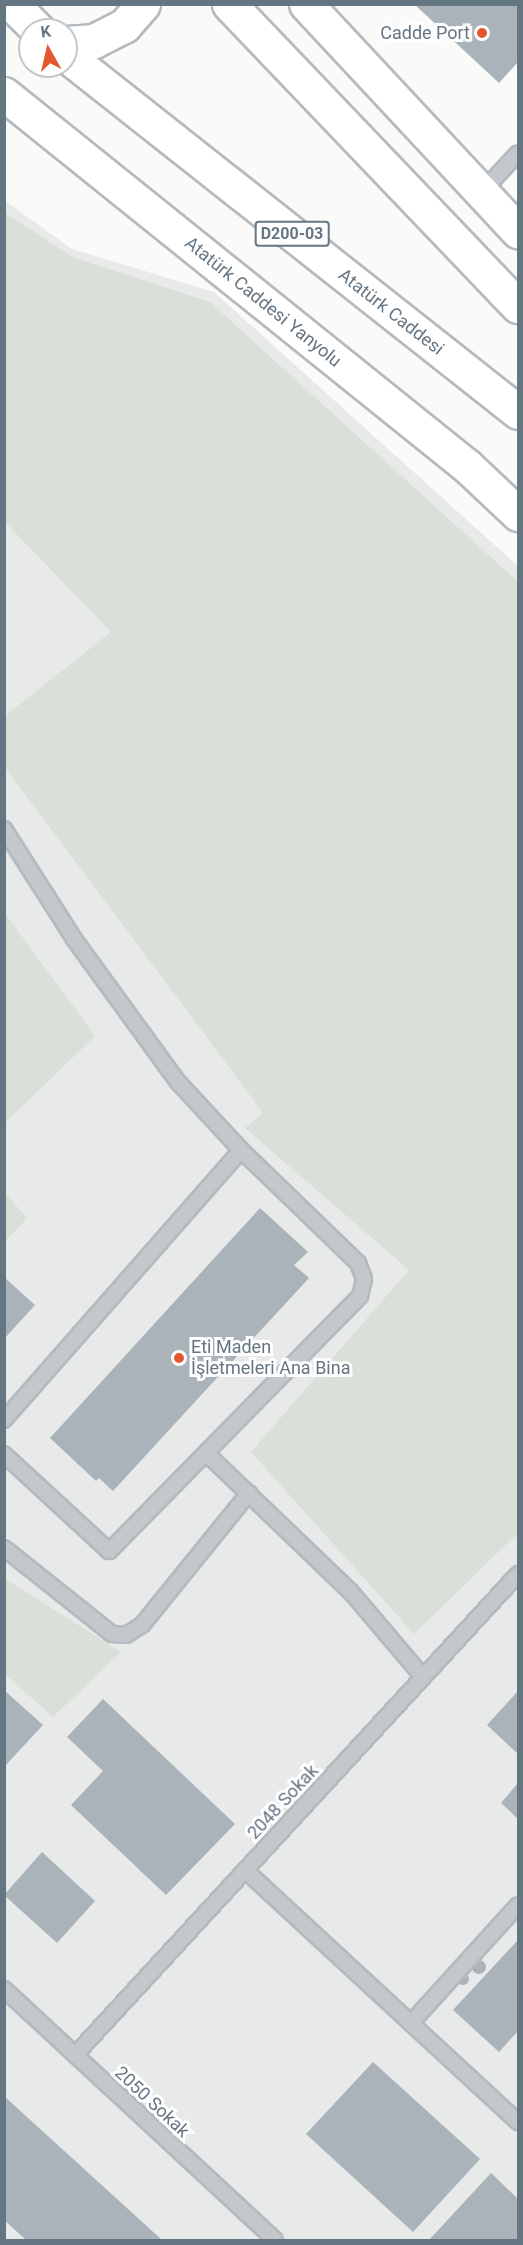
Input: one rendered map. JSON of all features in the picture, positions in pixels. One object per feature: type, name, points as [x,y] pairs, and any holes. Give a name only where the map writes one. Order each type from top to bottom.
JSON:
[{"type":"main road","points":[[12,4],[26,18]]},
{"type":"main road","points":[[78,42],[94,41],[124,26],[143,4]]},
{"type":"main road","points":[[229,4],[519,306]]},
{"type":"main road","points":[[306,4],[408,110],[480,195],[519,231]]},
{"type":"main road","name":"Atatürk Caddesi","points":[[78,64],[519,412]]},
{"type":"main road","name":"Atatürk Caddesi Yanyolu","points":[[4,94],[458,458],[519,513]]},
{"type":"lane","points":[[480,195],[519,153]]},
{"type":"lane","points":[[4,1454],[109,1551],[360,1296],[363,1287],[358,1263],[241,1150],[178,1082],[74,939],[6,834]]},
{"type":"lane","points":[[4,1420],[241,1150]]},
{"type":"lane","points":[[206,1453],[351,1592],[423,1677]]},
{"type":"lane","points":[[4,1548],[112,1634],[126,1635],[142,1625],[249,1493]]},
{"type":"lane","name":"2048 Sokak","points":[[75,2055],[519,1574]]},
{"type":"lane","points":[[244,1870],[519,2122]]},
{"type":"lane","points":[[411,2023],[519,1905]]},
{"type":"lane","name":"2050 Sokak","points":[[4,1989],[275,2241]]},
{"type":"shaded area","points":[[4,200],[72,249],[214,292],[518,566],[518,2240],[5,2240]]},
{"type":"shaded area","points":[[5,213],[72,257],[210,302],[518,582],[518,1533],[414,1634],[251,1452],[409,1270],[245,1128],[263,1113],[5,767],[5,716],[111,632],[5,522]]},
{"type":"shaded area","points":[[4,912],[95,1036],[5,1123],[4,1123]]},
{"type":"shaded area","points":[[4,1192],[27,1218],[5,1242],[4,1242]]},
{"type":"shaded area","points":[[4,1578],[121,1652],[53,1717],[5,1674]]},
{"type":"building","name":"Cadde Port","points":[[414,4],[518,4],[518,62],[499,83]]},
{"type":"building","name":"Eti Maden İşletmeleri Ana Bina","points":[[260,1208],[308,1252],[294,1265],[309,1278],[113,1491],[99,1478],[96,1481],[50,1438]]},
{"type":"building","points":[[4,1277],[35,1305],[4,1339]]},
{"type":"building","points":[[4,1690],[43,1725],[4,1767]]},
{"type":"building","points":[[518,1691],[518,1754],[487,1725]]},
{"type":"building","points":[[103,1699],[235,1824],[166,1895],[71,1805],[103,1771],[67,1737]]},
{"type":"building","points":[[518,1783],[518,1819],[501,1803]]},
{"type":"building","points":[[42,1852],[95,1901],[57,1943],[4,1895]]},
{"type":"building","points":[[518,1940],[518,2031],[499,2052],[453,2010]]},
{"type":"building","points":[[479,1960],[484,1962],[486,1967],[484,1972],[479,1974],[474,1972],[472,1967],[474,1962]]},
{"type":"building","points":[[465,1973],[468,1974],[468,1984],[461,1985],[458,1984],[457,1977],[458,1974]]},
{"type":"building","points":[[373,2062],[480,2159],[413,2232],[306,2134]]},
{"type":"building","points":[[4,2096],[162,2240],[26,2240],[4,2220]]},
{"type":"building","points":[[491,2173],[518,2199],[518,2240],[429,2240]]},
{"type":"place","name":"Cadde Port","points":[[482,33]]},
{"type":"place","name":"Eti Maden İşletmeleri Ana Bina","points":[[179,1358]]}]
